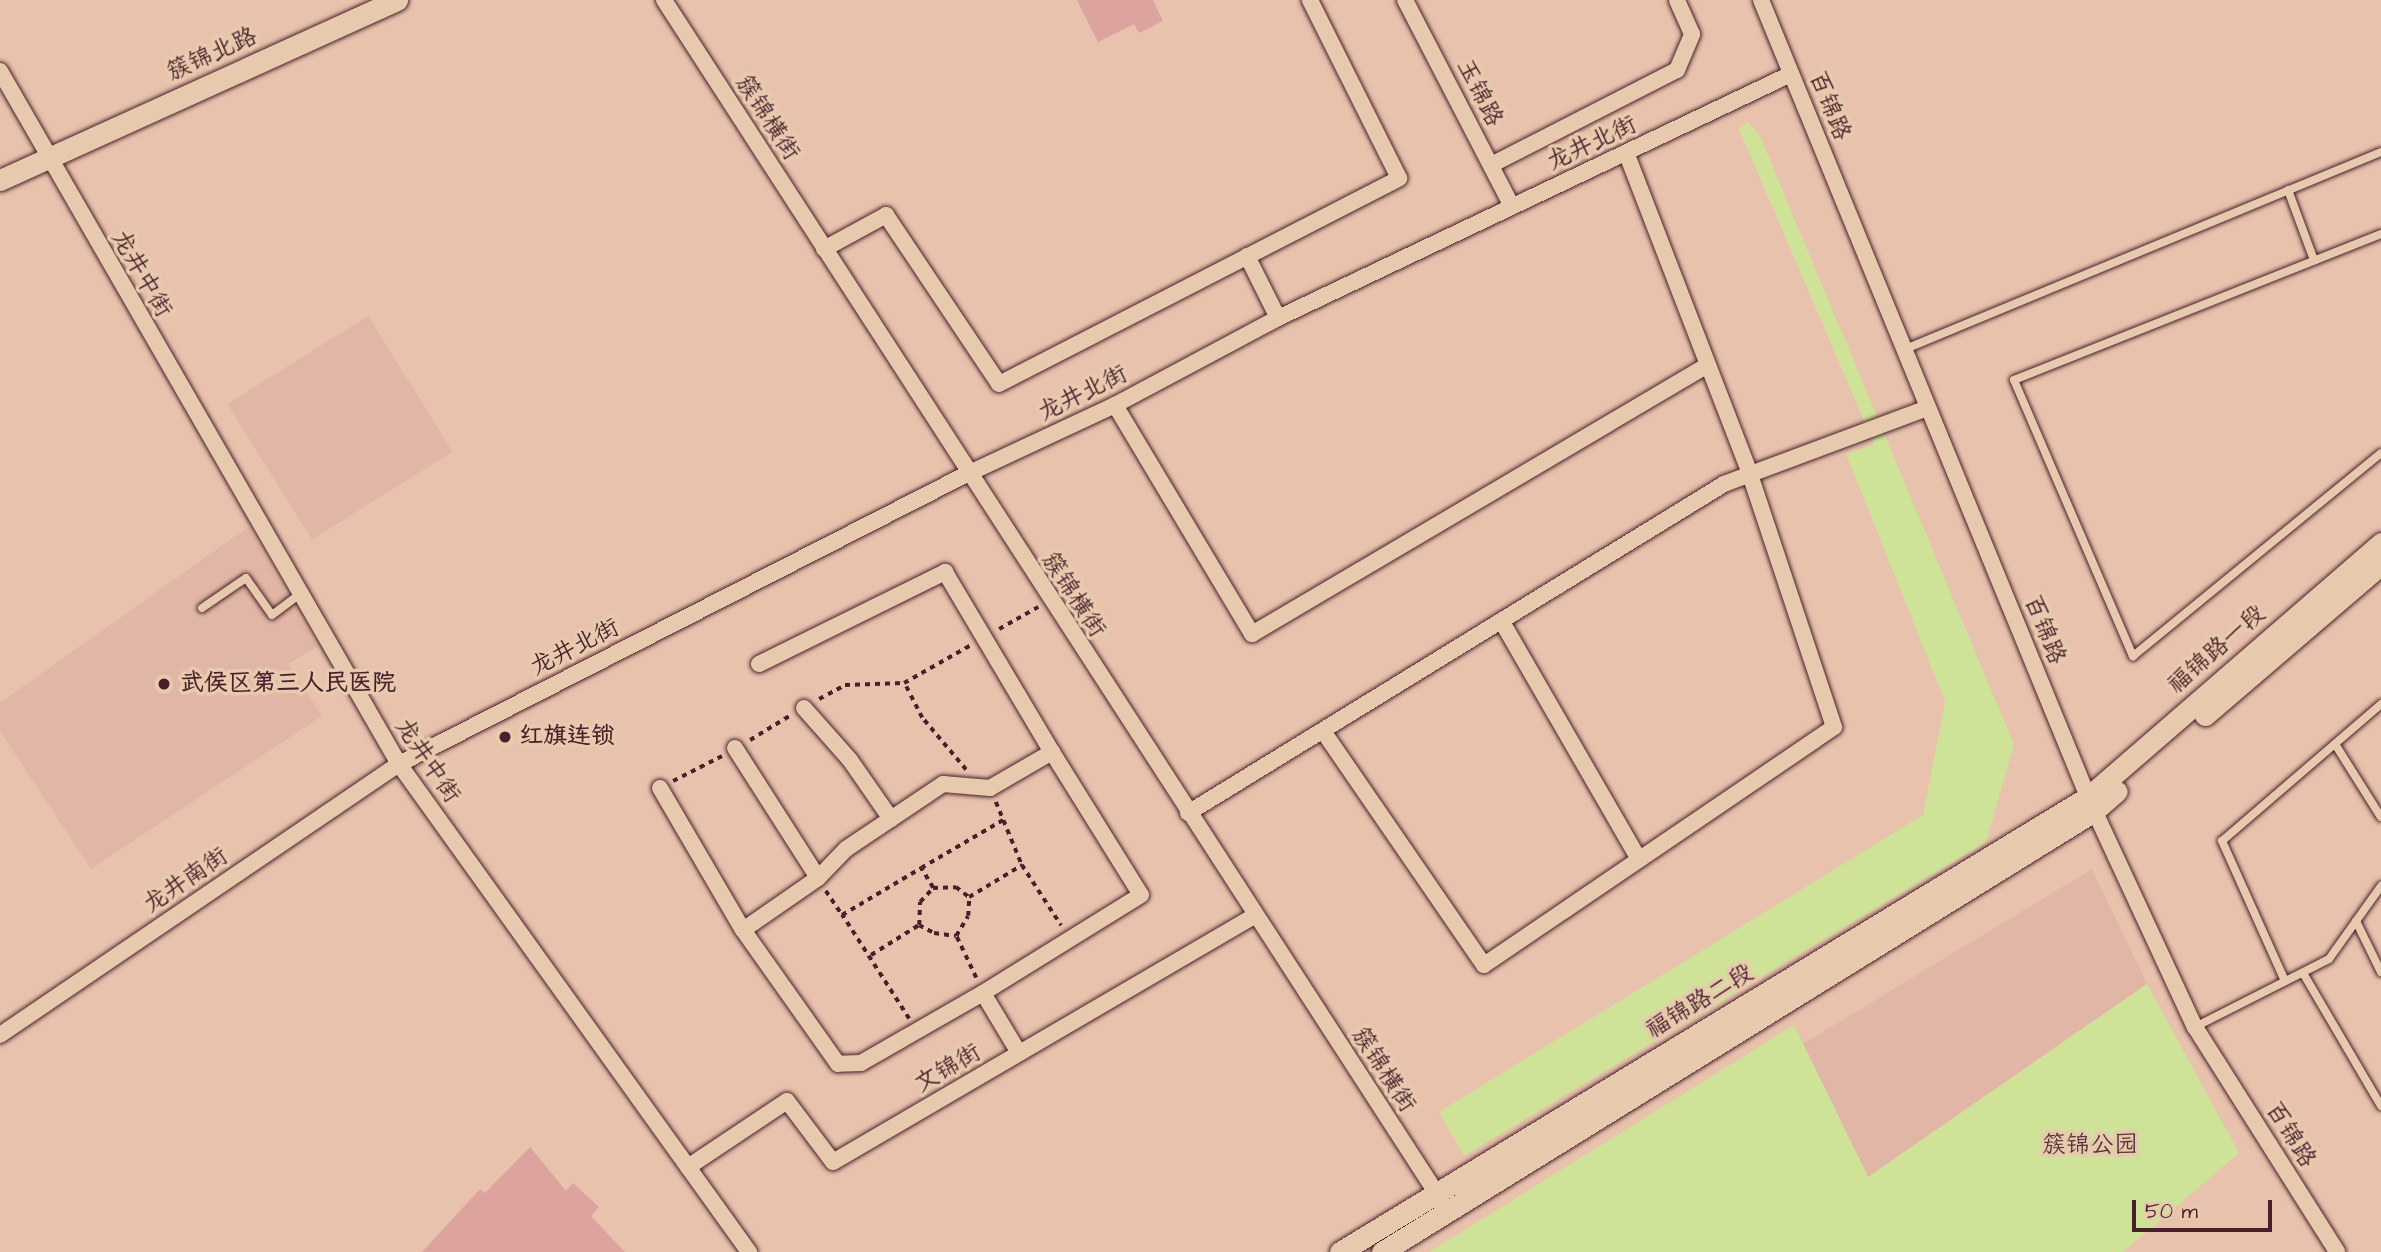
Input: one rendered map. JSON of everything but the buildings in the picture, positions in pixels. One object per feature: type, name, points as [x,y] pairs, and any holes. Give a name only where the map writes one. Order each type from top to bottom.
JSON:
[{"type":"street","name":"簇锦北路","points":[[0,180],[397,0]]},
{"type":"street","name":"簇锦横街","points":[[664,0],[967,474],[1442,1202]]},
{"type":"street","points":[[824,250],[886,215],[999,384],[1399,178],[1310,0]]},
{"type":"street","name":"玉锦路","points":[[1405,0],[1512,206]]},
{"type":"street","points":[[1491,165],[1677,70],[1692,34],[1677,0]]},
{"type":"street","name":"百锦路","points":[[1761,0],[2091,804],[2195,1027],[2337,1252]]},
{"type":"street","name":"龙井中街","points":[[0,71],[398,764],[749,1252]]},
{"type":"street","name":"龙井北街","points":[[398,764],[967,474],[1115,405],[1278,318],[1791,74]]},
{"type":"street","points":[[1323,731],[1484,965],[1834,727],[1749,471],[1706,366],[1626,153]]},
{"type":"street","points":[[1247,256],[1278,318]]},
{"type":"street","points":[[1115,405],[1252,634],[1706,366]]},
{"type":"street","points":[[1188,813],[1749,471],[1927,408]]},
{"type":"street","name":"福锦路一段","points":[[2091,804],[2381,543]]},
{"type":"street","name":"福锦路一段","points":[[2091,804],[2381,564]]},
{"type":"street","points":[[660,788],[743,929],[838,1064],[861,1063],[983,993],[1141,895],[982,639],[945,572],[759,664]]},
{"type":"street","points":[[1502,622],[1639,859]]},
{"type":"street","points":[[804,708],[850,760],[891,819]]},
{"type":"street","points":[[735,748],[818,878]]},
{"type":"street","points":[[743,929],[818,878],[846,849],[943,784],[984,787],[1052,752]]},
{"type":"street","name":"龙井南街","points":[[0,1035],[398,764]]},
{"type":"street","name":"福锦路二段","points":[[1340,1252],[1442,1202],[2091,804]]},
{"type":"street","name":"文锦街","points":[[688,1167],[787,1101],[832,1162],[1255,915]]},
{"type":"street","points":[[983,993],[1019,1053]]},
{"type":"street","name":"福锦路二段","points":[[1382,1252],[1442,1202]]},
{"type":"lane","points":[[1903,349],[2381,152]]},
{"type":"lane","points":[[2288,190],[2314,260]]},
{"type":"lane","points":[[2381,234],[2014,380],[2133,656],[2381,453]]},
{"type":"lane","points":[[202,608],[246,578],[272,615],[300,594]]},
{"type":"lane","points":[[2286,981],[2222,841],[2381,704]]},
{"type":"lane","points":[[2335,744],[2381,817]]},
{"type":"lane","points":[[2195,1027],[2329,959],[2381,886]]},
{"type":"lane","points":[[2356,921],[2381,972]]},
{"type":"lane","points":[[2303,973],[2381,1106]]},
{"type":"path","points":[[660,788],[845,685],[904,683],[1050,600]]},
{"type":"path","points":[[904,683],[922,718],[984,787],[1003,820],[1021,865],[1070,939]]},
{"type":"path","points":[[842,915],[1003,820]]},
{"type":"path","points":[[969,897],[1021,865]]},
{"type":"path","points":[[921,868],[933,888]]},
{"type":"path","points":[[818,878],[870,955],[916,1031]]},
{"type":"path","points":[[919,925],[920,902],[933,888],[956,887],[969,897]]},
{"type":"path","points":[[956,936],[968,916],[969,897]]},
{"type":"path","points":[[919,925],[934,933],[956,936]]},
{"type":"path","points":[[870,955],[919,925]]},
{"type":"path","points":[[956,936],[983,993]]},
{"type":"shaded area","points":[[368,316],[453,452],[312,540],[227,404]]},
{"type":"shaded area","name":"武侯区第三人民医院","points":[[248,527],[317,647],[288,664],[322,716],[91,869],[0,731],[0,703]]},
{"type":"shaded area","points":[[2092,869],[2147,984],[1868,1177],[1803,1044]]},
{"type":"green space","points":[[1747,122],[1759,134],[2014,745],[1986,842],[1464,1156],[1439,1112],[1923,815],[1945,702],[1846,454],[1874,444],[1739,129]]},
{"type":"green space","name":"簇锦公园","points":[[2147,984],[2239,1153],[2123,1252],[1429,1252],[1794,1025],[1868,1177]]},
{"type":"place","name":"武侯区第三人民医院","points":[[164,684]]},
{"type":"place","name":"红旗连锁","points":[[505,737]]}]
